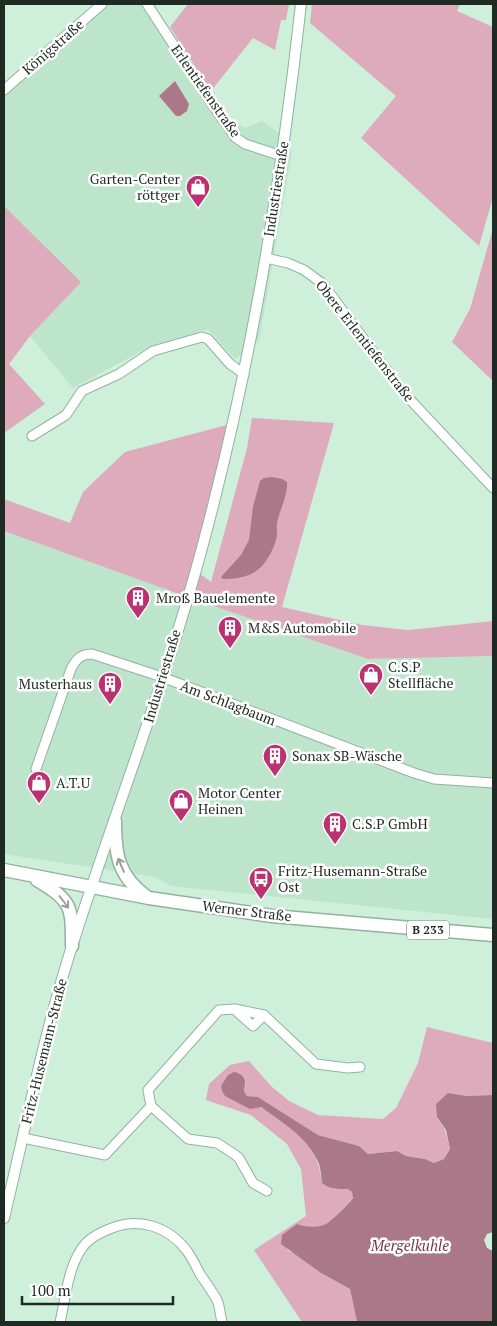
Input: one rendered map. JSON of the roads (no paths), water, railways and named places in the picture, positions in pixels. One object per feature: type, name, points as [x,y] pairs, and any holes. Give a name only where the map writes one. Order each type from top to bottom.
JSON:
[{"type":"main road","points":[[114,821],[114,846],[119,864],[134,888],[149,898]]},
{"type":"main road","name":"Werner Straße","points":[[4,870],[149,898],[272,916],[493,935]]},
{"type":"main road","points":[[28,875],[52,889],[68,906],[72,916],[72,946]]},
{"type":"street","name":"Königstraße","points":[[4,90],[102,4]]},
{"type":"street","name":"Erlentiefenstraße","points":[[147,4],[235,137],[245,144],[282,156]]},
{"type":"street","name":"Industriestraße","points":[[92,887],[162,677],[201,552],[224,463],[244,374],[266,258],[282,156],[301,4]]},
{"type":"street","name":"Obere Erlentiefenstraße","points":[[266,258],[288,263],[304,270],[323,284],[402,391],[493,488]]},
{"type":"street","points":[[32,436],[66,415],[82,391],[119,374],[154,351],[202,337],[208,339],[230,364],[244,374]]},
{"type":"street","name":"Am Schlagbaum","points":[[36,769],[71,669],[76,660],[85,654],[92,654],[162,677],[414,773],[434,779],[493,783]]},
{"type":"street","name":"Fritz-Husemann-Straße","points":[[4,1218],[48,1034],[72,946],[92,887]]},
{"type":"street","points":[[267,1191],[253,1182],[239,1158],[234,1154],[217,1143],[188,1139],[151,1106],[148,1090],[219,1010],[235,1010],[264,1015],[316,1064],[348,1068],[360,1067]]},
{"type":"street","points":[[235,1010],[253,1026],[264,1015]]},
{"type":"street","points":[[23,1138],[105,1155],[151,1106]]},
{"type":"street","points":[[60,1322],[79,1253],[87,1242],[103,1232],[125,1223],[141,1223],[155,1226],[172,1236],[186,1251],[217,1301],[222,1322]]},
{"type":"water","points":[[175,81],[189,104],[187,111],[180,116],[176,116],[159,96]]},
{"type":"water","points":[[272,477],[287,482],[287,487],[277,521],[277,535],[272,551],[262,566],[253,573],[242,577],[223,579],[221,577],[241,555],[249,540],[253,507],[260,481],[264,478]]},
{"type":"water","name":"Mergelkuhle","points":[[234,1072],[243,1077],[244,1091],[247,1096],[258,1097],[318,1135],[359,1146],[368,1154],[397,1151],[406,1156],[425,1159],[434,1163],[444,1159],[450,1149],[446,1130],[437,1117],[436,1104],[448,1093],[467,1096],[493,1095],[493,1232],[487,1234],[484,1240],[487,1248],[493,1251],[493,1322],[357,1322],[350,1289],[321,1273],[281,1244],[282,1235],[297,1224],[314,1227],[327,1223],[351,1201],[353,1198],[352,1192],[348,1189],[332,1188],[322,1183],[320,1166],[315,1155],[309,1146],[286,1125],[261,1107],[250,1109],[225,1096],[221,1086],[228,1075]]},
{"type":"place","name":"Garten-Center röttger","points":[[198,208]]},
{"type":"place","name":"Mroß Bauelemente","points":[[138,619]]},
{"type":"place","name":"M&S Automobile","points":[[230,649]]},
{"type":"place","name":"C.S.P Stellfläche","points":[[371,696]]},
{"type":"place","name":"Musterhaus","points":[[110,705]]},
{"type":"place","name":"Sonax SB-Wäsche","points":[[275,777]]},
{"type":"place","name":"A.T.U","points":[[39,804]]},
{"type":"place","name":"Motor Center Heinen","points":[[181,822]]},
{"type":"place","name":"C.S.P GmbH","points":[[335,845]]},
{"type":"place","name":"Fritz-Husemann-Straße Ost","points":[[261,900]]}]
